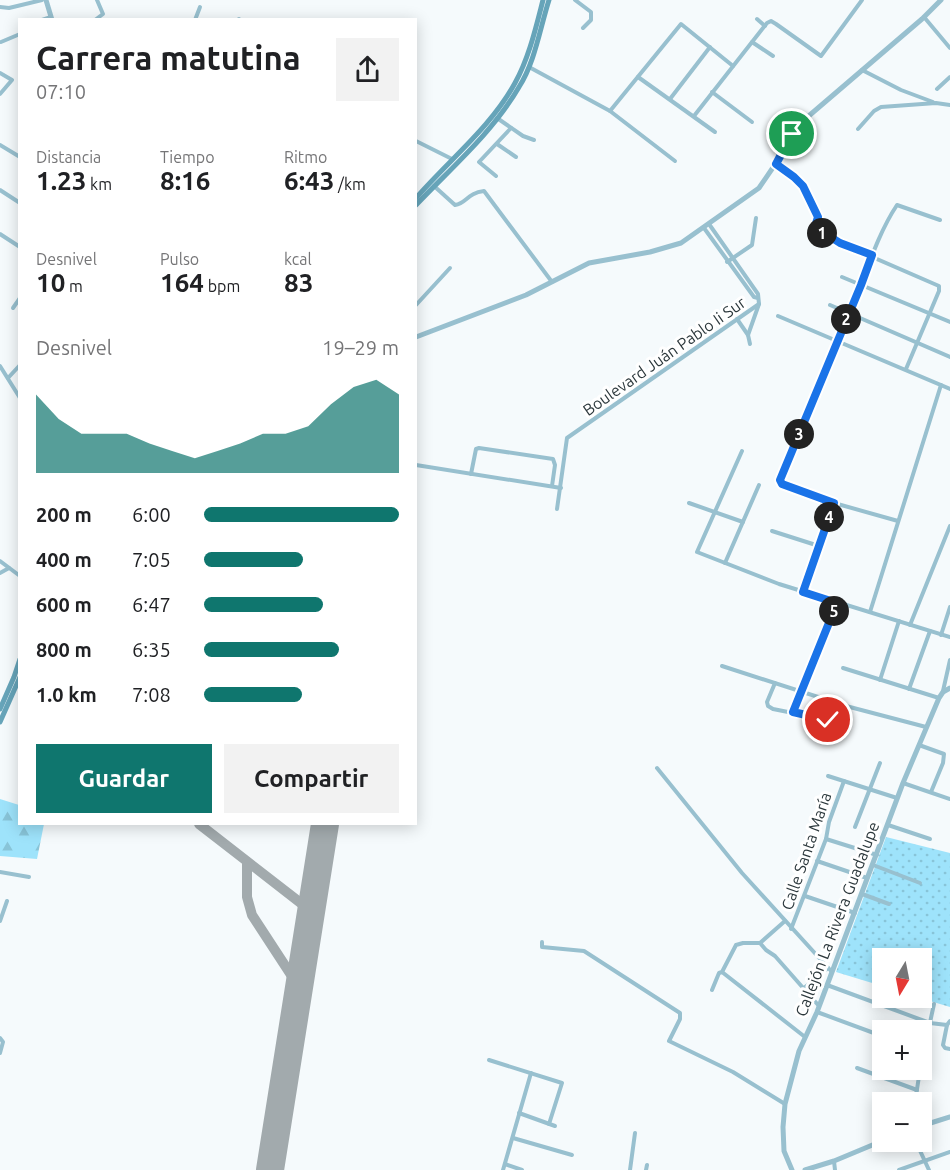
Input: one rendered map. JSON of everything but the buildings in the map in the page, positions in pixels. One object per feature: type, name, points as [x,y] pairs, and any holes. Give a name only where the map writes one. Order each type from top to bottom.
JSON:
[{"type":"main road","points":[[417,197],[497,110],[514,84],[535,31],[543,0]]},
{"type":"main road","points":[[417,205],[497,118],[520,87],[549,0]]},
{"type":"main road","points":[[0,709],[18,664]]},
{"type":"main road","points":[[0,722],[18,682]]},
{"type":"street","points":[[0,7],[9,8],[44,0],[52,18]]},
{"type":"street","points":[[97,0],[103,14],[98,18]]},
{"type":"street","points":[[575,0],[591,12],[591,20],[584,28]]},
{"type":"street","points":[[694,116],[771,21],[821,56],[862,0]]},
{"type":"street","points":[[417,335],[526,295],[589,263],[650,252],[681,243],[759,188],[776,164],[790,136],[804,120],[941,0]]},
{"type":"street","points":[[196,18],[200,7]]},
{"type":"street","points":[[924,17],[950,48]]},
{"type":"street","points":[[757,19],[765,26]]},
{"type":"street","points":[[610,111],[681,24],[733,66]]},
{"type":"street","points":[[1,42],[18,35]]},
{"type":"street","points":[[752,42],[773,56]]},
{"type":"street","points":[[670,99],[710,47]]},
{"type":"street","points":[[528,67],[610,111],[675,160]]},
{"type":"street","points":[[862,70],[901,90],[936,103],[950,105]]},
{"type":"street","points":[[0,73],[12,80],[0,94]]},
{"type":"street","points":[[638,77],[715,132]]},
{"type":"street","points":[[937,89],[950,77]]},
{"type":"street","points":[[712,92],[752,122]]},
{"type":"street","points":[[858,129],[874,111],[881,107],[936,103]]},
{"type":"street","points":[[497,118],[510,128],[534,140]]},
{"type":"street","points":[[496,176],[479,162],[510,128]]},
{"type":"street","points":[[417,142],[452,159]]},
{"type":"street","points":[[497,144],[516,157]]},
{"type":"street","points":[[0,145],[18,156]]},
{"type":"street","points":[[776,164],[803,186],[818,217],[815,227],[819,231],[840,243],[939,286],[906,369]]},
{"type":"street","points":[[434,186],[455,205],[459,205],[474,192],[484,191],[552,282]]},
{"type":"street","points":[[0,190],[18,202]]},
{"type":"street","points":[[899,519],[834,503],[782,484],[780,480],[891,214],[897,205],[940,220]]},
{"type":"street","points":[[727,262],[752,245],[756,218]]},
{"type":"street","points":[[706,226],[758,294],[759,304],[748,335]]},
{"type":"street","points":[[706,226],[727,262],[754,297],[758,298]]},
{"type":"street","points":[[0,234],[18,246]]},
{"type":"street","points":[[417,304],[450,268]]},
{"type":"street","points":[[842,277],[950,322]]},
{"type":"street","points":[[13,308],[18,301]]},
{"type":"street","name":"Boulevard Juán Pablo Ii Sur","points":[[561,488],[567,438],[759,304]]},
{"type":"street","points":[[830,305],[950,357]]},
{"type":"street","points":[[777,316],[950,389]]},
{"type":"street","points":[[737,320],[748,335],[750,344]]},
{"type":"street","points":[[0,366],[18,395]]},
{"type":"street","points":[[7,378],[18,367]]},
{"type":"street","points":[[870,612],[941,385]]},
{"type":"street","points":[[471,474],[476,449],[504,451],[552,459],[555,465],[552,486]]},
{"type":"street","points":[[742,451],[696,552],[803,592],[950,637]]},
{"type":"street","points":[[417,465],[561,488],[557,509]]},
{"type":"street","points":[[725,562],[759,485]]},
{"type":"street","points":[[689,503],[743,522]]},
{"type":"street","points":[[803,592],[834,503]]},
{"type":"street","points":[[910,625],[950,526]]},
{"type":"street","points":[[772,531],[819,546]]},
{"type":"street","points":[[0,561],[18,575]]},
{"type":"street","points":[[0,573],[9,568]]},
{"type":"street","points":[[793,712],[837,603]]},
{"type":"street","points":[[941,635],[950,607]]},
{"type":"street","points":[[880,680],[898,621]]},
{"type":"street","points":[[909,689],[930,631]]},
{"type":"street","points":[[943,692],[950,660]]},
{"type":"street","points":[[722,666],[926,727]]},
{"type":"street","points":[[843,669],[939,698]]},
{"type":"street","points":[[775,683],[767,702],[773,709],[828,720],[846,728]]},
{"type":"street","name":"Callejón La Rivera Guadalupe","points":[[792,1170],[784,1151],[785,1104],[805,1036],[818,1009],[830,970],[855,913],[926,727],[939,698],[950,688]]},
{"type":"street","points":[[919,745],[944,754],[943,764],[931,792]]},
{"type":"street","points":[[855,827],[880,763]]},
{"type":"street","points":[[657,768],[742,873],[830,970],[804,988]]},
{"type":"street","points":[[828,776],[897,798]]},
{"type":"street","name":"Calle Santa María","points":[[791,928],[826,839],[829,822],[844,781]]},
{"type":"street","points":[[903,783],[950,799]]},
{"type":"street","points":[[888,825],[930,839]]},
{"type":"street","points":[[826,839],[877,855]]},
{"type":"street","points":[[817,861],[868,878]]},
{"type":"street","points":[[873,865],[920,883]]},
{"type":"street","points":[[0,872],[29,877]]},
{"type":"street","points":[[862,894],[889,904]]},
{"type":"street","points":[[805,896],[855,913]]},
{"type":"street","points":[[0,921],[7,901]]},
{"type":"street","points":[[760,943],[785,921]]},
{"type":"street","points":[[542,942],[542,947],[584,951],[680,1013],[680,1019],[669,1041],[733,1072],[785,1104]]},
{"type":"street","points":[[712,990],[719,973],[722,972],[736,945],[743,942],[760,943],[804,988],[818,1009],[872,1032]]},
{"type":"street","points":[[722,972],[805,1036]]},
{"type":"street","points":[[813,999],[817,977]]},
{"type":"street","points":[[827,985],[922,1020]]},
{"type":"street","points":[[931,1020],[934,1004]]},
{"type":"street","points":[[932,1023],[949,1023],[943,1045],[950,1049]]},
{"type":"street","points":[[0,1038],[3,1042],[0,1053]]},
{"type":"street","points":[[489,1060],[561,1083],[549,1124]]},
{"type":"street","points":[[857,1068],[917,1090],[918,1080]]},
{"type":"street","points":[[503,1170],[531,1072]]},
{"type":"street","points":[[519,1113],[555,1126]]},
{"type":"street","points":[[932,1123],[950,1117]]},
{"type":"street","points":[[630,1170],[635,1133]]},
{"type":"street","points":[[513,1138],[572,1155]]},
{"type":"street","points":[[805,1170],[872,1145]]},
{"type":"street","points":[[921,1152],[929,1170]]},
{"type":"street","points":[[899,1170],[950,1152]]},
{"type":"street","points":[[834,1161],[836,1170]]},
{"type":"street","points":[[505,1164],[522,1170]]},
{"type":"green space","points":[[0,799],[18,805],[18,825],[44,825],[37,859],[0,856]]},
{"type":"green space","points":[[886,837],[950,853],[950,1007],[932,1002],[932,948],[872,948],[872,983],[836,972]]},
{"type":"taxiway","points":[[200,825],[311,911]]},
{"type":"taxiway","points":[[247,862],[247,897],[252,915],[299,987]]},
{"type":"runway","points":[[270,1170],[325,825]]},
{"type":"route","points":[[792,134],[776,164],[803,186],[818,217],[815,227],[840,243],[872,255],[780,480],[782,484],[834,503],[803,592],[837,603],[793,712],[828,720]]}]
